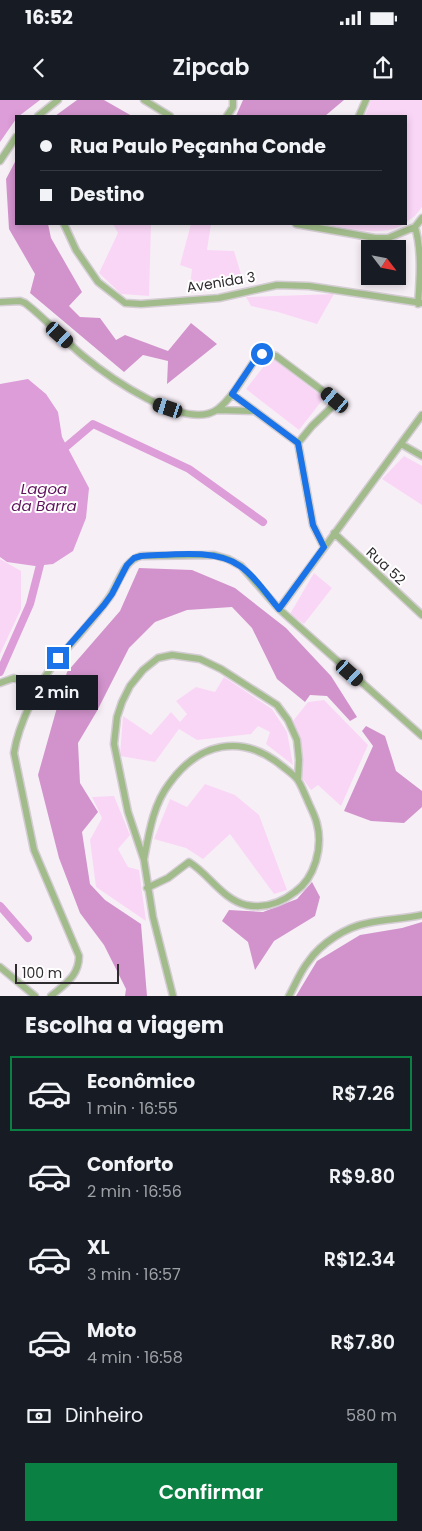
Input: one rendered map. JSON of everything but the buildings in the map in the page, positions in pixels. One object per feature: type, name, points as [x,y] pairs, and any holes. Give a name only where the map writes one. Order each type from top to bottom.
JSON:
[{"type":"street","points":[[39,115],[58,100]]},
{"type":"street","points":[[144,100],[168,115]]},
{"type":"street","points":[[228,115],[233,107],[232,100]]},
{"type":"street","points":[[359,115],[366,100]]},
{"type":"street","points":[[0,161],[15,138]]},
{"type":"street","points":[[302,225],[375,238],[388,238],[414,227],[422,218]]},
{"type":"street","name":"Avenida 3","points":[[64,225],[76,250],[98,282],[124,303],[141,304],[218,298],[277,285],[309,286],[420,303]]},
{"type":"street","points":[[414,227],[418,234],[421,258],[420,303]]},
{"type":"street","points":[[0,302],[20,301],[25,303],[83,355],[114,379],[157,404],[179,412],[194,414],[206,414],[217,410],[255,411]]},
{"type":"street","points":[[217,410],[232,394],[257,357],[268,353],[276,356],[335,400],[335,405],[312,426],[298,443]]},
{"type":"street","points":[[232,394],[298,443],[313,525],[324,547]]},
{"type":"street","points":[[279,609],[422,416]]},
{"type":"street","points":[[400,444],[422,456]]},
{"type":"street","name":"Rua 52","points":[[334,533],[422,614]]},
{"type":"street","points":[[51,996],[73,977],[79,965],[79,956],[34,850],[14,753],[16,739],[38,689],[58,658],[96,616],[112,594],[127,565],[134,558],[141,556],[214,555],[228,559],[241,566],[279,609],[422,736]]},
{"type":"street","points":[[147,888],[168,878],[189,862],[233,900],[260,907],[285,900],[300,889],[310,876],[319,846],[317,824],[298,779],[297,740],[288,720],[277,705],[221,669],[200,659],[172,655],[158,658],[143,670],[130,686],[122,702],[117,717],[114,744],[128,812],[144,860],[147,888],[153,917],[173,996]]},
{"type":"street","points":[[0,682],[14,678],[38,689]]},
{"type":"street","points":[[144,860],[157,805],[168,784],[185,765],[213,748],[238,745],[251,748],[265,754],[298,779]]},
{"type":"street","points":[[289,996],[307,962],[322,945],[346,931],[367,923],[407,919],[422,915]]},
{"type":"street","points":[[0,967],[35,996]]},
{"type":"shaded area","points":[[77,100],[104,100],[130,115],[56,115]]},
{"type":"shaded area","points":[[243,100],[344,100],[326,115],[236,115]]},
{"type":"shaded area","points":[[371,100],[422,100],[422,207],[415,216],[407,221],[407,115],[365,115]]},
{"type":"shaded area","points":[[15,162],[15,225],[48,225],[51,238],[82,292],[69,306],[80,317],[100,318],[116,340],[125,335],[168,351],[191,323],[217,344],[167,384],[168,361],[143,355],[124,372],[30,293],[35,274],[9,229],[6,179]]},
{"type":"shaded area","points":[[114,225],[151,225],[149,296],[121,294],[99,273],[118,233]]},
{"type":"shaded area","points":[[191,225],[211,225],[207,250],[234,251],[244,284],[189,293],[192,269],[180,265]]},
{"type":"shaded area","points":[[329,225],[402,225],[375,231]]},
{"type":"shaded area","points":[[334,294],[317,324],[251,306],[246,297]]},
{"type":"shaded area","points":[[271,357],[324,398],[299,430],[246,389]]},
{"type":"shaded area","points":[[404,456],[422,466],[422,505],[382,479]]},
{"type":"shaded area","points":[[0,559],[21,571],[21,609],[0,654]]},
{"type":"shaded area","points":[[139,568],[192,570],[235,588],[286,628],[331,676],[357,717],[350,721],[327,696],[310,695],[305,702],[277,679],[252,628],[232,607],[187,610],[155,622],[129,648],[97,711],[78,743],[80,783],[98,812],[82,832],[90,884],[105,900],[141,924],[147,996],[125,996],[126,989],[104,945],[80,913],[59,858],[38,775],[67,672],[120,611]]},
{"type":"shaded area","points":[[314,573],[332,588],[304,624],[290,614]]},
{"type":"shaded area","points":[[224,677],[272,709],[287,732],[293,765],[266,744],[270,732],[258,726],[251,734],[197,740],[179,729],[155,762],[120,756],[123,716],[151,735],[171,712],[180,722],[187,714],[176,701],[196,687],[215,692]]},
{"type":"shaded area","points":[[324,700],[368,745],[341,806],[318,785],[311,790],[302,778],[293,721],[308,702]]},
{"type":"shaded area","points":[[366,726],[385,736],[396,771],[422,791],[422,807],[404,823],[371,821],[344,811],[373,746],[362,731]]},
{"type":"shaded area","points":[[205,784],[235,795],[259,815],[287,890],[274,894],[230,834],[203,859],[186,848],[154,839],[170,799],[187,807]]},
{"type":"shaded area","points":[[114,796],[130,835],[118,849],[128,867],[139,870],[146,921],[96,887],[90,840],[102,818],[92,797]]},
{"type":"shaded area","points":[[312,882],[320,897],[315,916],[274,941],[255,970],[248,942],[222,921],[229,910],[263,912],[297,899]]},
{"type":"shaded area","points":[[422,922],[422,996],[296,996],[317,961],[360,935],[402,928]]},
{"type":"water","points":[[0,100],[40,100],[20,115],[15,115],[15,120],[0,142]]},
{"type":"water","name":"Lagoa da Barra","points":[[28,379],[46,394],[58,412],[62,437],[89,488],[86,518],[73,551],[53,564],[35,566],[7,562],[0,557],[0,384]]},
{"type":"waterway","points":[[67,446],[93,424],[189,469],[263,522]]},
{"type":"waterway","points":[[0,672],[30,604],[40,565]]},
{"type":"waterway","points":[[0,906],[28,938]]},
{"type":"route","points":[[58,658],[96,616],[112,594],[127,565],[134,558],[141,556],[214,555],[228,559],[241,566],[279,609],[324,547],[313,525],[298,443],[232,394],[257,357],[262,354]]}]
